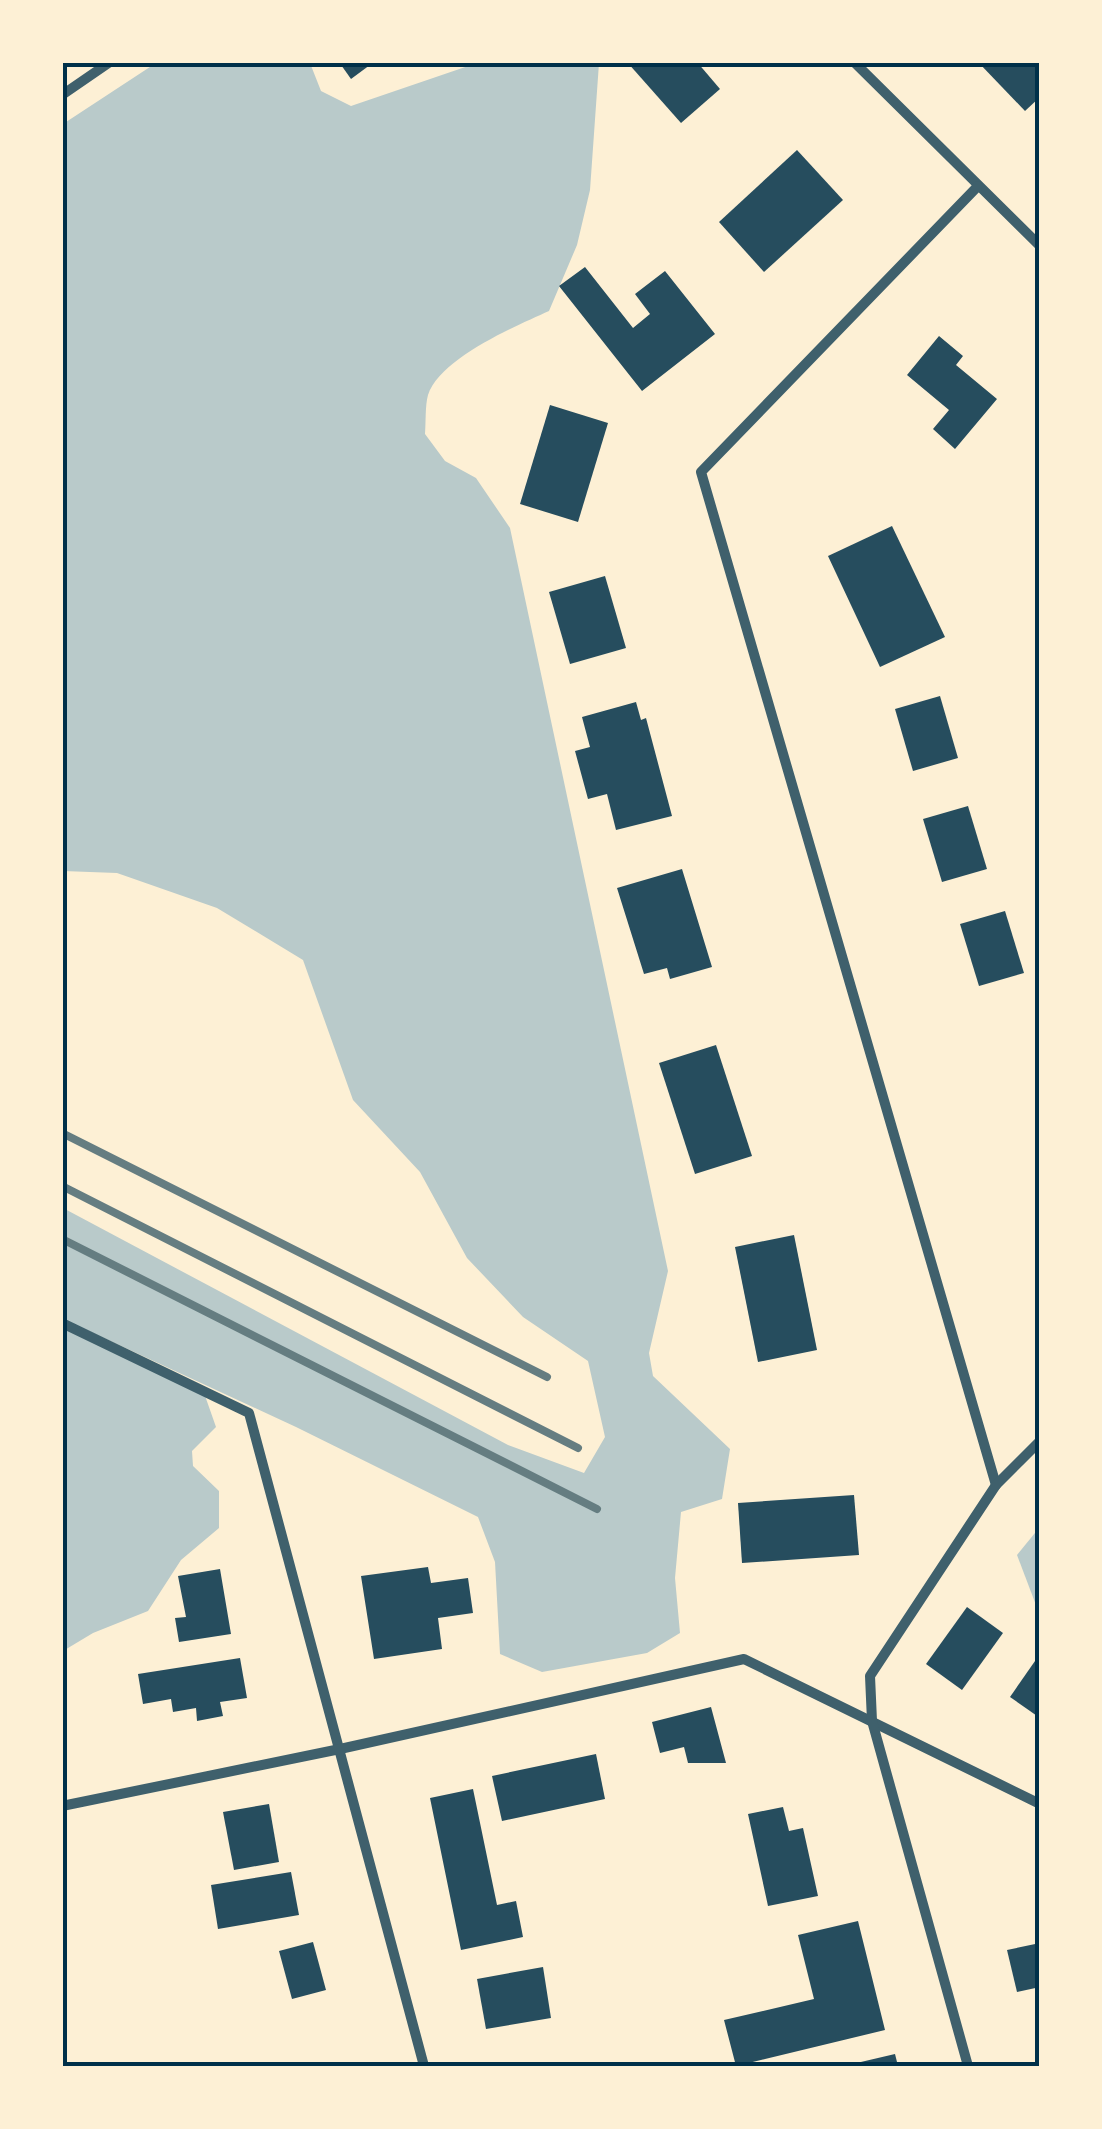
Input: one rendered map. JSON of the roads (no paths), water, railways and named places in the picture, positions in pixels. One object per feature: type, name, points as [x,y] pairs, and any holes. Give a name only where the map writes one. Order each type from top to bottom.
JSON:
[{"type":"street","points":[[62,94],[110,62]]},
{"type":"street","points":[[854,62],[1040,246]]},
{"type":"street","points":[[978,186],[701,472],[996,1485]]},
{"type":"street","points":[[62,1322],[249,1413],[424,2066]]},
{"type":"street","points":[[968,2066],[872,1721],[870,1676],[996,1485],[1040,1441]]},
{"type":"street","points":[[62,1806],[340,1749],[744,1658],[1040,1804]]},
{"type":"railway","points":[[62,1133],[547,1377]]},
{"type":"railway","points":[[62,1186],[578,1448]]},
{"type":"railway","points":[[62,1239],[597,1509]]}]
